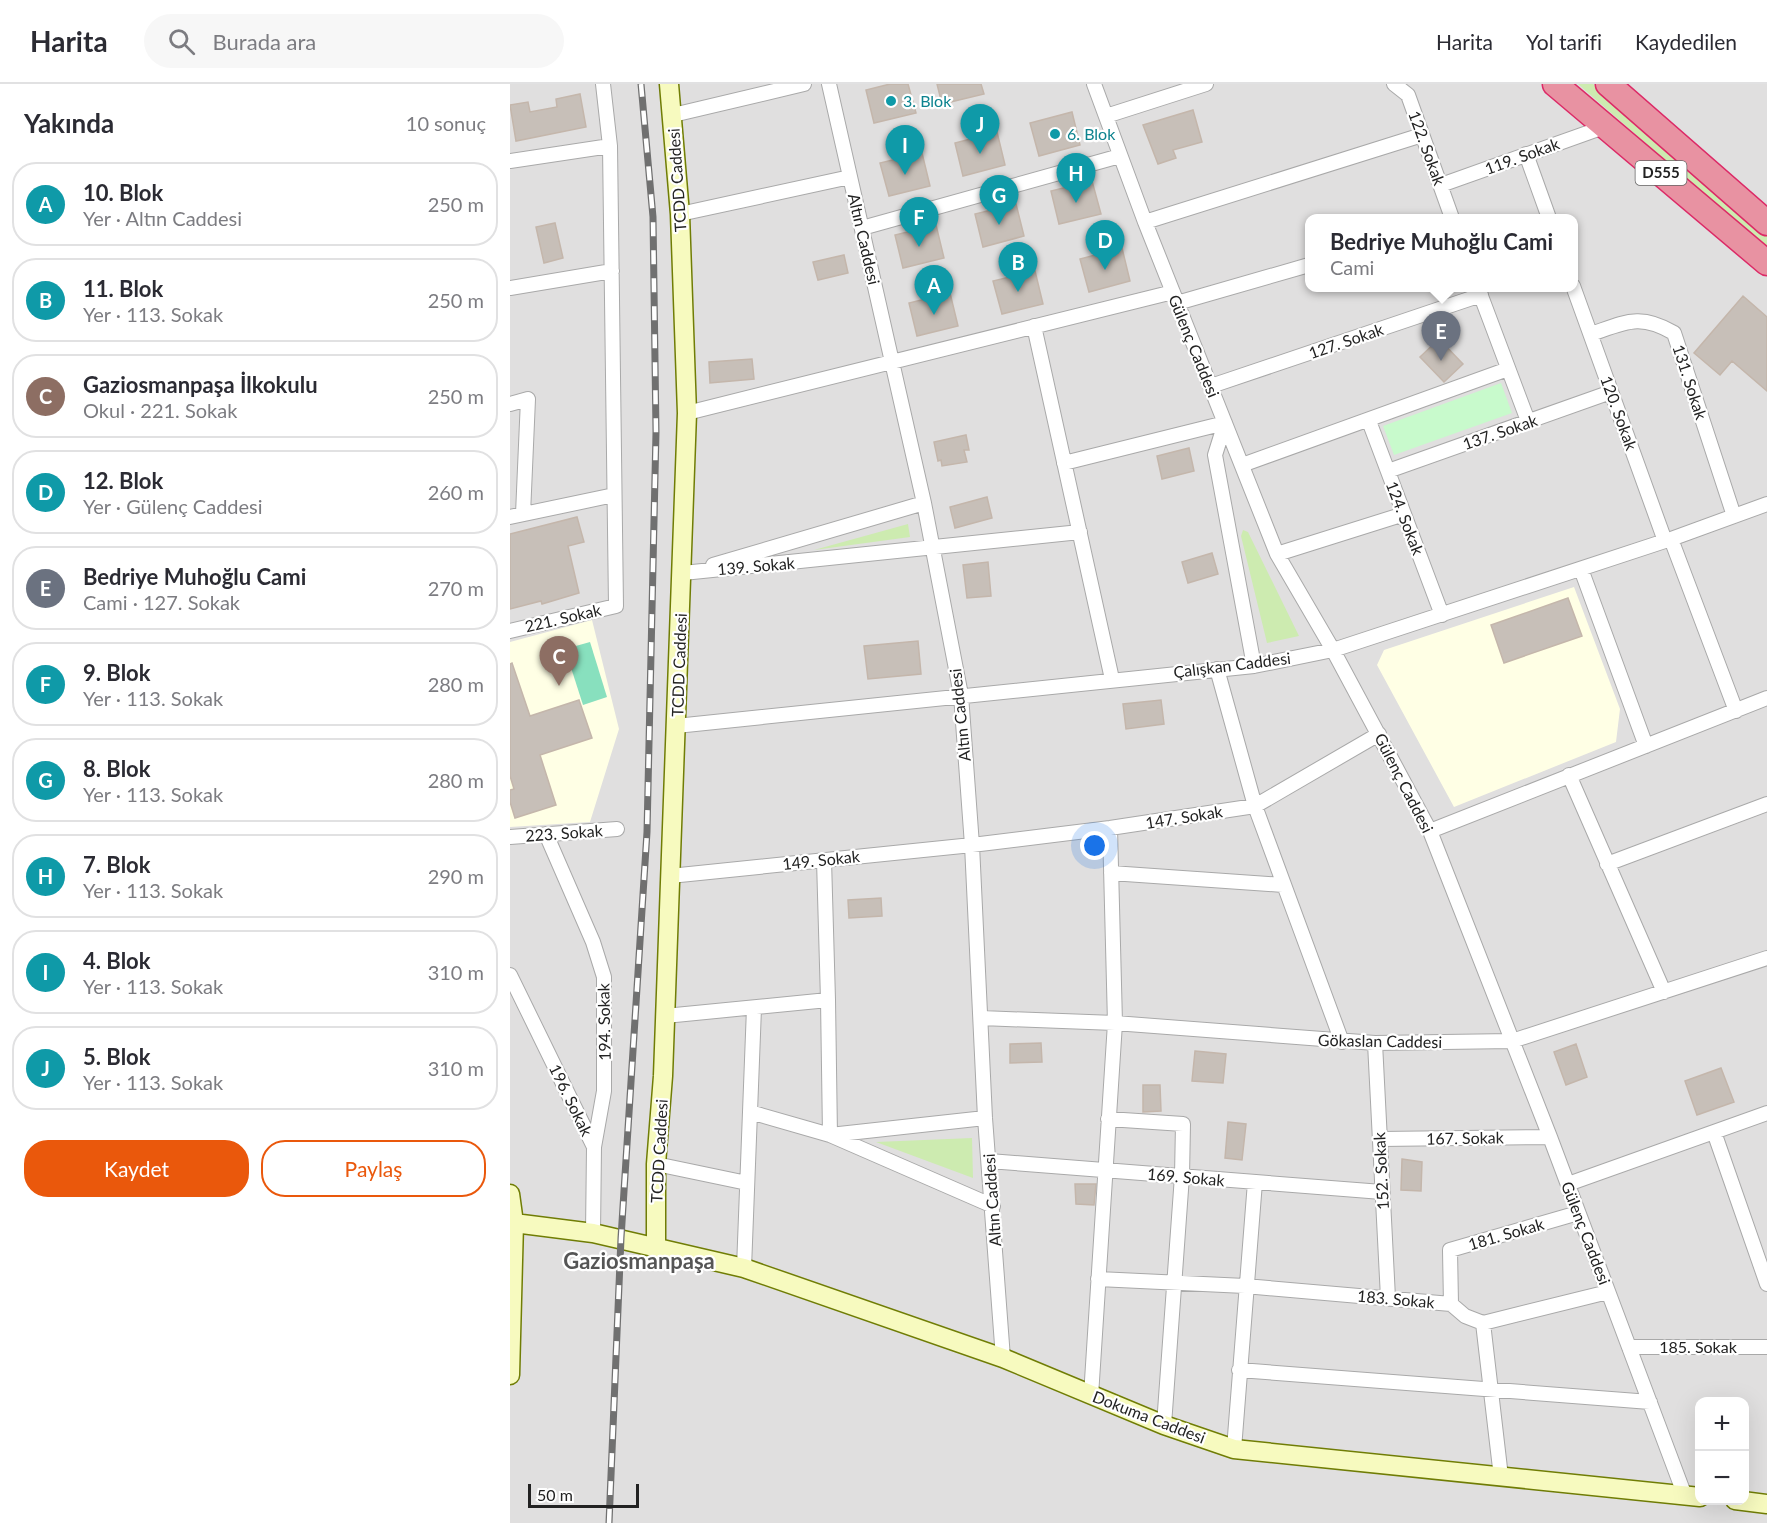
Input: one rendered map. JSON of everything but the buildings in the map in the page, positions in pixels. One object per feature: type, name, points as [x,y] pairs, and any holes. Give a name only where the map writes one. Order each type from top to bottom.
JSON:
[{"type":"highway","name":"D555","points":[[1555,84],[1767,263]]},
{"type":"highway","name":"D555","points":[[1608,84],[1767,223]]},
{"type":"main road","name":"TCDD Caddesi","points":[[656,1246],[656,1164],[665,1016],[687,413],[680,214],[669,84]]},
{"type":"main road","points":[[510,1194],[512,1222],[510,1375]]},
{"type":"main road","name":"Dokuma Caddesi","points":[[512,1222],[621,1238],[744,1268],[1003,1358],[1164,1425],[1234,1449],[1692,1496]]},
{"type":"main road","points":[[1749,1502],[1767,1504]]},
{"type":"street","points":[[510,404],[528,399],[516,515],[614,495],[610,146],[603,84]]},
{"type":"street","points":[[673,115],[804,84]]},
{"type":"street","name":"Altın Caddesi","points":[[829,84],[924,503],[961,695],[972,845],[985,1118],[1003,1358]]},
{"type":"street","name":"Gülenç Caddesi","points":[[1094,84],[1145,222],[1277,554],[1333,650],[1430,831],[1550,1137],[1650,1402],[1692,1496]]},
{"type":"street","points":[[1107,116],[1206,84]]},
{"type":"street","name":"122. Sokak","points":[[1394,84],[1408,95],[1450,214]]},
{"type":"street","name":"119. Sokak","points":[[1441,185],[1604,127]]},
{"type":"street","points":[[1145,222],[1422,135]]},
{"type":"street","points":[[510,161],[610,146]]},
{"type":"street","points":[[1526,154],[1547,214]]},
{"type":"street","points":[[862,228],[1120,156]]},
{"type":"street","points":[[680,214],[850,177]]},
{"type":"street","points":[[687,413],[1034,326],[1175,297],[1305,266]]},
{"type":"street","points":[[510,288],[612,271]]},
{"type":"street","name":"127. Sokak","points":[[1211,386],[1476,292]]},
{"type":"street","points":[[1479,292],[1528,421]]},
{"type":"street","name":"120. Sokak","points":[[1576,292],[1611,393],[1736,711]]},
{"type":"street","name":"131. Sokak","points":[[1591,334],[1634,319],[1656,322],[1674,333],[1734,516]]},
{"type":"street","points":[[1034,326],[1112,679]]},
{"type":"street","points":[[1242,465],[1508,369]]},
{"type":"street","name":"137. Sokak","points":[[1388,471],[1611,393]]},
{"type":"street","name":"124. Sokak","points":[[1369,421],[1442,615]]},
{"type":"street","points":[[1064,463],[1225,423]]},
{"type":"street","points":[[1225,423],[1215,454],[1254,666]]},
{"type":"street","name":"221. Sokak","points":[[510,631],[616,606],[614,495]]},
{"type":"street","name":"139. Sokak","points":[[682,573],[924,503]]},
{"type":"street","name":"Çalışkan Caddesi","points":[[676,726],[1254,666],[1333,650],[1668,540],[1767,504]]},
{"type":"street","points":[[1277,554],[1404,514]]},
{"type":"street","name":"139. Sokak","points":[[682,573],[933,549],[1080,532]]},
{"type":"street","points":[[1581,569],[1646,746]]},
{"type":"street","points":[[1217,669],[1255,806],[1342,1042]]},
{"type":"street","points":[[1430,831],[1767,698]]},
{"type":"street","name":"147. Sokak","points":[[972,845],[1110,828],[1255,806],[1379,734]]},
{"type":"street","points":[[1569,775],[1664,992]]},
{"type":"street","points":[[1607,864],[1767,804]]},
{"type":"street","points":[[1091,1396],[1115,1023],[1110,828]]},
{"type":"street","name":"223. Sokak","points":[[510,837],[617,829]]},
{"type":"street","name":"194. Sokak","points":[[546,834],[592,942],[604,978],[604,1091],[594,1147]]},
{"type":"street","name":"149. Sokak","points":[[670,876],[972,845]]},
{"type":"street","points":[[824,860],[830,1135]]},
{"type":"street","points":[[1111,873],[1283,885]]},
{"type":"street","name":"Gökaslan Caddesi","points":[[981,1018],[1115,1023],[1342,1042],[1512,1041],[1767,958]]},
{"type":"street","name":"196. Sokak","points":[[510,975],[594,1147],[593,1233]]},
{"type":"street","points":[[665,1016],[828,1000]]},
{"type":"street","points":[[744,1268],[754,1008]]},
{"type":"street","name":"152. Sokak","points":[[1375,1043],[1388,1298]]},
{"type":"street","points":[[750,1112],[830,1135],[993,1206]]},
{"type":"street","points":[[1568,1184],[1767,1113]]},
{"type":"street","points":[[830,1135],[985,1118]]},
{"type":"street","points":[[1108,1119],[1183,1124],[1182,1176],[1164,1425]]},
{"type":"street","points":[[1714,1132],[1767,1284]]},
{"type":"street","name":"167. Sokak","points":[[1380,1139],[1550,1137]]},
{"type":"street","name":"169. Sokak","points":[[989,1161],[1383,1192]]},
{"type":"street","points":[[656,1164],[747,1183]]},
{"type":"street","points":[[1234,1449],[1245,1286],[1255,1182]]},
{"type":"street","name":"181. Sokak","points":[[1451,1304],[1450,1250],[1578,1213]]},
{"type":"street","name":"183. Sokak","points":[[1098,1279],[1245,1286],[1451,1304],[1465,1316],[1483,1323]]},
{"type":"street","points":[[1502,1476],[1483,1323],[1608,1293]]},
{"type":"street","name":"185. Sokak","points":[[1629,1347],[1767,1347]]},
{"type":"street","points":[[1239,1370],[1650,1402]]},
{"type":"shaded area","points":[[510,84],[1767,84],[1767,1523],[510,1523]]},
{"type":"shaded area","points":[[1574,587],[1620,709],[1616,742],[1454,807],[1377,665],[1384,650]]},
{"type":"shaded area","points":[[592,620],[619,729],[590,822],[510,827],[510,642]]},
{"type":"green space","points":[[1578,84],[1593,84],[1767,236],[1767,249]]},
{"type":"green space","points":[[1501,383],[1512,413],[1394,455],[1383,426]]},
{"type":"green space","points":[[908,524],[910,537],[814,550]]},
{"type":"green space","points":[[1243,530],[1248,532],[1299,636],[1267,643],[1241,536]]},
{"type":"green space","points":[[590,642],[607,697],[583,705],[565,649]]},
{"type":"green space","points":[[972,1138],[973,1178],[876,1142]]},
{"type":"railway","points":[[609,1523],[621,1238],[647,832],[656,432],[653,217],[641,84]]},
{"type":"place","name":"3. Blok","points":[[891,101]]},
{"type":"place","name":"6. Blok","points":[[1055,134]]},
{"type":"place","name":"5. Blok","points":[[980,154]]},
{"type":"place","name":"4. Blok","points":[[905,175]]},
{"type":"place","name":"7. Blok","points":[[1076,203]]},
{"type":"place","name":"8. Blok","points":[[999,225]]},
{"type":"place","name":"9. Blok","points":[[919,247]]},
{"type":"place","name":"12. Blok","points":[[1105,270]]},
{"type":"place","name":"11. Blok","points":[[1018,292]]},
{"type":"place","name":"10. Blok","points":[[934,315]]},
{"type":"place","name":"Bedriye Muhoğlu Cami","points":[[1441,361]]},
{"type":"place","name":"Gaziosmanpaşa İlkokulu","points":[[559,686]]},
{"type":"district","name":"Gaziosmanpaşa","points":[[639,1261]]}]
